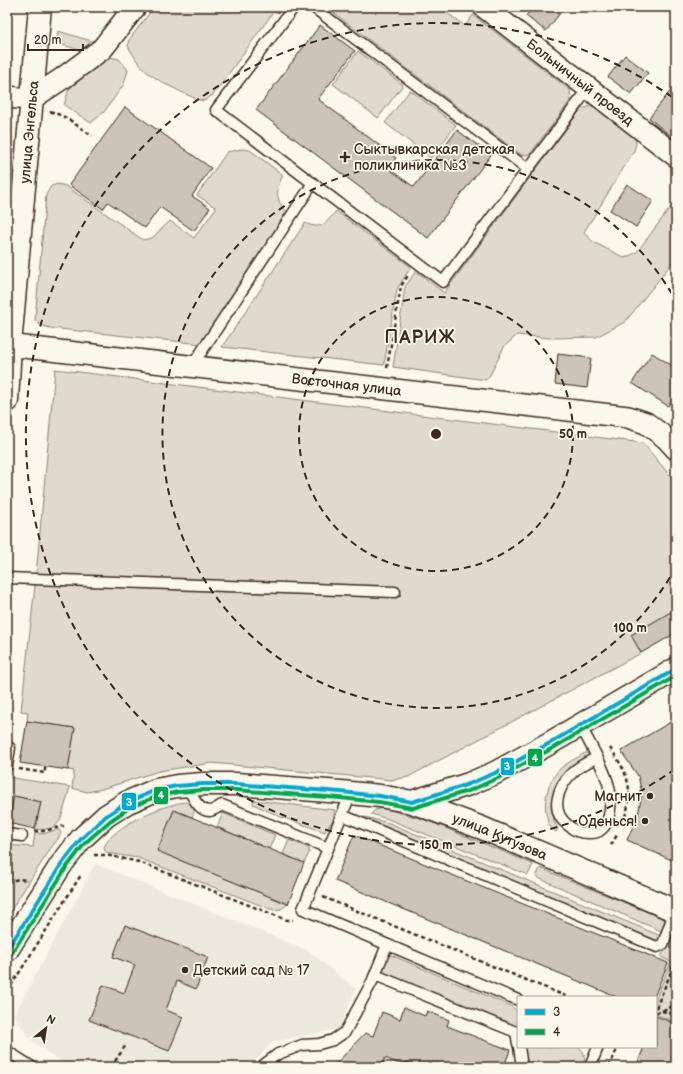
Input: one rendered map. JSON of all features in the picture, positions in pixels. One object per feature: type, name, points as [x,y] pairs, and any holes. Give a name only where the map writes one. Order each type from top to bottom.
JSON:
[{"type":"street","name":"улица Энгельса","points":[[7,401],[9,345],[38,104],[40,7]]},
{"type":"street","points":[[7,96],[38,104],[102,49],[135,7]]},
{"type":"street","name":"Больничный проезд","points":[[484,7],[676,156]]},
{"type":"street","name":"Восточная улица","points":[[9,345],[628,418],[646,423],[666,438],[676,449]]},
{"type":"street","points":[[412,802],[469,784],[495,773],[676,669]]},
{"type":"street","name":"улица Кутузова","points":[[7,950],[61,865],[81,839],[106,816],[126,803],[156,790],[203,784],[236,784],[351,793],[412,802],[482,828],[676,911]]},
{"type":"lane","points":[[294,7],[216,110],[443,282],[589,88]]},
{"type":"lane","points":[[313,7],[528,169]]},
{"type":"lane","points":[[192,366],[313,184]]},
{"type":"lane","points":[[7,578],[395,592]]},
{"type":"lane","points":[[580,725],[606,778],[610,791],[608,820],[603,828],[596,833],[584,833],[574,830],[562,822],[557,811],[557,799],[565,780],[574,770],[596,758]]},
{"type":"lane","points":[[10,748],[11,767]]},
{"type":"lane","points":[[186,785],[200,807],[205,811],[215,810],[222,805],[328,848]]},
{"type":"lane","points":[[351,793],[303,909],[517,1000]]},
{"type":"lane","points":[[342,815],[657,947],[663,944],[676,911]]},
{"type":"lane","points":[[7,834],[22,836]]},
{"type":"lane","points":[[261,1067],[278,1054],[302,1045],[319,1044],[333,1040],[345,1032],[375,975],[387,944]]},
{"type":"lane","points":[[375,975],[516,1032],[517,1038]]},
{"type":"lane","points":[[518,1048],[522,1067]]},
{"type":"lane","points":[[590,1067],[598,1048]]},
{"type":"lane","points":[[7,1051],[32,1067]]},
{"type":"path","points":[[38,104],[67,118],[92,136]]},
{"type":"path","points":[[387,368],[401,286],[418,262]]},
{"type":"path","points":[[11,767],[45,773],[45,767]]},
{"type":"path","points":[[22,836],[35,831],[44,832],[69,825]]},
{"type":"path","points":[[95,852],[93,855],[139,862],[287,920],[309,920],[317,915]]},
{"type":"path","points":[[7,992],[81,874]]},
{"type":"path","points":[[7,882],[19,879],[30,880]]},
{"type":"path","points":[[310,891],[566,996]]},
{"type":"path","points":[[657,1006],[676,960]]},
{"type":"path","points":[[657,1013],[676,1005]]},
{"type":"path","points":[[661,1011],[676,1015]]},
{"type":"path","points":[[111,1067],[126,1045]]},
{"type":"path","points":[[609,1067],[618,1048]]},
{"type":"shaded area","points":[[154,7],[277,7],[214,94],[204,101],[196,99],[165,84],[148,73],[137,61],[128,46],[129,40]]},
{"type":"shaded area","points":[[326,7],[439,7],[465,26],[473,15],[570,90],[571,100],[530,154],[520,154]]},
{"type":"shaded area","points":[[58,31],[95,42],[82,51],[60,44],[57,40]]},
{"type":"shaded area","points":[[358,51],[403,85],[378,118],[333,84]]},
{"type":"shaded area","points":[[110,57],[119,59],[128,70],[124,84],[104,112],[91,123],[64,105],[69,89],[92,69]]},
{"type":"shaded area","points":[[410,90],[456,125],[431,158],[385,123]]},
{"type":"shaded area","points":[[592,106],[596,107],[635,138],[636,144],[634,151],[584,232],[593,242],[625,258],[637,252],[676,200],[676,258],[625,322],[596,337],[549,338],[517,335],[504,347],[486,380],[393,367],[405,287],[416,271],[444,293],[581,109]]},
{"type":"shaded area","points":[[242,149],[250,150],[283,175],[279,186],[278,196],[281,205],[289,214],[202,344],[50,328],[40,325],[35,320],[46,195],[51,186],[58,184],[66,186],[143,240],[152,238],[170,221],[194,238],[216,208],[197,195],[227,152]]},
{"type":"shaded area","points":[[336,211],[411,267],[397,289],[384,365],[222,347],[305,223],[319,226],[326,222]]},
{"type":"shaded area","points":[[55,369],[643,443],[676,483],[676,609],[641,653],[408,777],[392,780],[212,763],[159,771],[102,789],[87,792],[72,788],[74,771],[68,770],[74,728],[27,721],[28,712],[21,711],[35,586]]},
{"type":"shaded area","points":[[585,753],[588,753],[589,756],[563,776],[555,790],[552,806],[558,829],[556,832],[551,828],[547,819],[545,804],[550,784],[561,768]]},
{"type":"shaded area","points":[[7,777],[70,787],[62,816],[57,825],[48,829],[35,829],[41,802],[14,796],[7,791]]},
{"type":"shaded area","points":[[253,800],[335,810],[333,820],[325,832],[281,817],[253,804]]},
{"type":"shaded area","points":[[185,802],[194,807],[192,817],[174,810],[158,851],[288,904],[281,909],[273,910],[138,858],[108,853],[105,851],[104,847],[109,839],[128,824],[140,817],[164,807]]},
{"type":"shaded area","points":[[383,808],[426,820],[533,864],[528,875],[388,819],[371,814],[375,810]]},
{"type":"shaded area","points":[[223,813],[275,835],[269,849],[217,827]]},
{"type":"shaded area","points":[[365,817],[389,823],[661,936],[660,943],[358,821]]},
{"type":"shaded area","points":[[59,830],[61,833],[58,839],[7,916],[7,845],[33,847],[35,832],[43,834]]},
{"type":"shaded area","points":[[289,840],[309,848],[309,853],[304,863],[283,854]]},
{"type":"shaded area","name":"Детский сад № 17","points":[[95,864],[307,950],[356,989],[339,1029],[273,1042],[249,1067],[74,1067],[51,1056],[29,1038],[14,1015]]},
{"type":"shaded area","points":[[540,868],[667,920],[665,930],[661,931],[536,877]]},
{"type":"shaded area","points":[[671,940],[676,942],[676,1023],[657,1014],[657,996],[671,962],[661,957],[668,941]]},
{"type":"shaded area","points":[[391,955],[511,1006],[517,1011],[517,1029],[380,973],[388,956]]},
{"type":"shaded area","points":[[523,1048],[580,1048],[585,1056],[582,1067],[526,1067]]},
{"type":"building","points":[[533,7],[565,7],[546,31],[526,16]]},
{"type":"building","points":[[320,25],[355,51],[318,99],[396,158],[388,168],[414,187],[457,130],[491,155],[428,238],[256,110]]},
{"type":"building","points":[[625,55],[648,73],[631,94],[608,77]]},
{"type":"building","points":[[676,84],[676,140],[649,118]]},
{"type":"building","points":[[125,107],[211,168],[192,196],[210,208],[194,231],[160,207],[145,228],[108,202],[103,209],[69,185]]},
{"type":"building","points":[[627,184],[653,201],[636,227],[610,210]]},
{"type":"building","points":[[652,353],[676,368],[676,394],[668,406],[632,383]]},
{"type":"building","points":[[558,354],[591,358],[587,388],[555,384]]},
{"type":"building","points":[[676,609],[676,633],[641,653],[631,635]]},
{"type":"building","points":[[676,719],[676,862],[627,840],[638,815],[642,793],[638,776],[621,751]]},
{"type":"building","points":[[27,721],[75,728],[68,770],[20,763]]},
{"type":"building","points":[[14,796],[41,802],[35,829],[8,823]]},
{"type":"building","points":[[174,810],[304,863],[288,904],[157,851]]},
{"type":"building","points":[[354,835],[668,963],[654,996],[615,996],[335,881]]},
{"type":"building","points":[[125,925],[208,957],[196,989],[177,981],[166,1010],[183,1017],[169,1051],[89,1020],[103,985],[124,993],[135,965],[113,957]]},
{"type":"building","points":[[404,1007],[425,1016],[427,1011],[449,1020],[447,1026],[510,1050],[504,1067],[420,1067],[407,1062],[405,1066],[385,1058],[381,1067],[333,1067],[365,1033],[373,1036],[382,1012],[400,1019]]},
{"type":"building","points":[[657,1016],[676,1024],[676,1067],[636,1067],[644,1048],[657,1048]]},
{"type":"transit line","name":"3","points":[[7,950],[61,865],[81,839],[106,816],[126,803],[156,790],[177,786],[203,784],[236,784],[341,792],[380,796],[412,802],[469,784],[495,773],[550,743],[676,669]]},
{"type":"transit line","name":"4","points":[[12,953],[66,868],[85,843],[110,821],[129,808],[158,796],[178,792],[203,790],[236,790],[340,798],[379,802],[413,808],[471,790],[498,778],[553,748],[676,676]]},
{"type":"place","name":"Сыктывкарская детская поликлиника №3","points":[[345,157]]},
{"type":"place","name":"Магнит","points":[[650,796]]},
{"type":"place","name":"Оденься!","points":[[645,821]]},
{"type":"place","name":"Детский сад № 17","points":[[185,970]]},
{"type":"district","name":"ПАРИЖ","points":[[420,337]]}]
